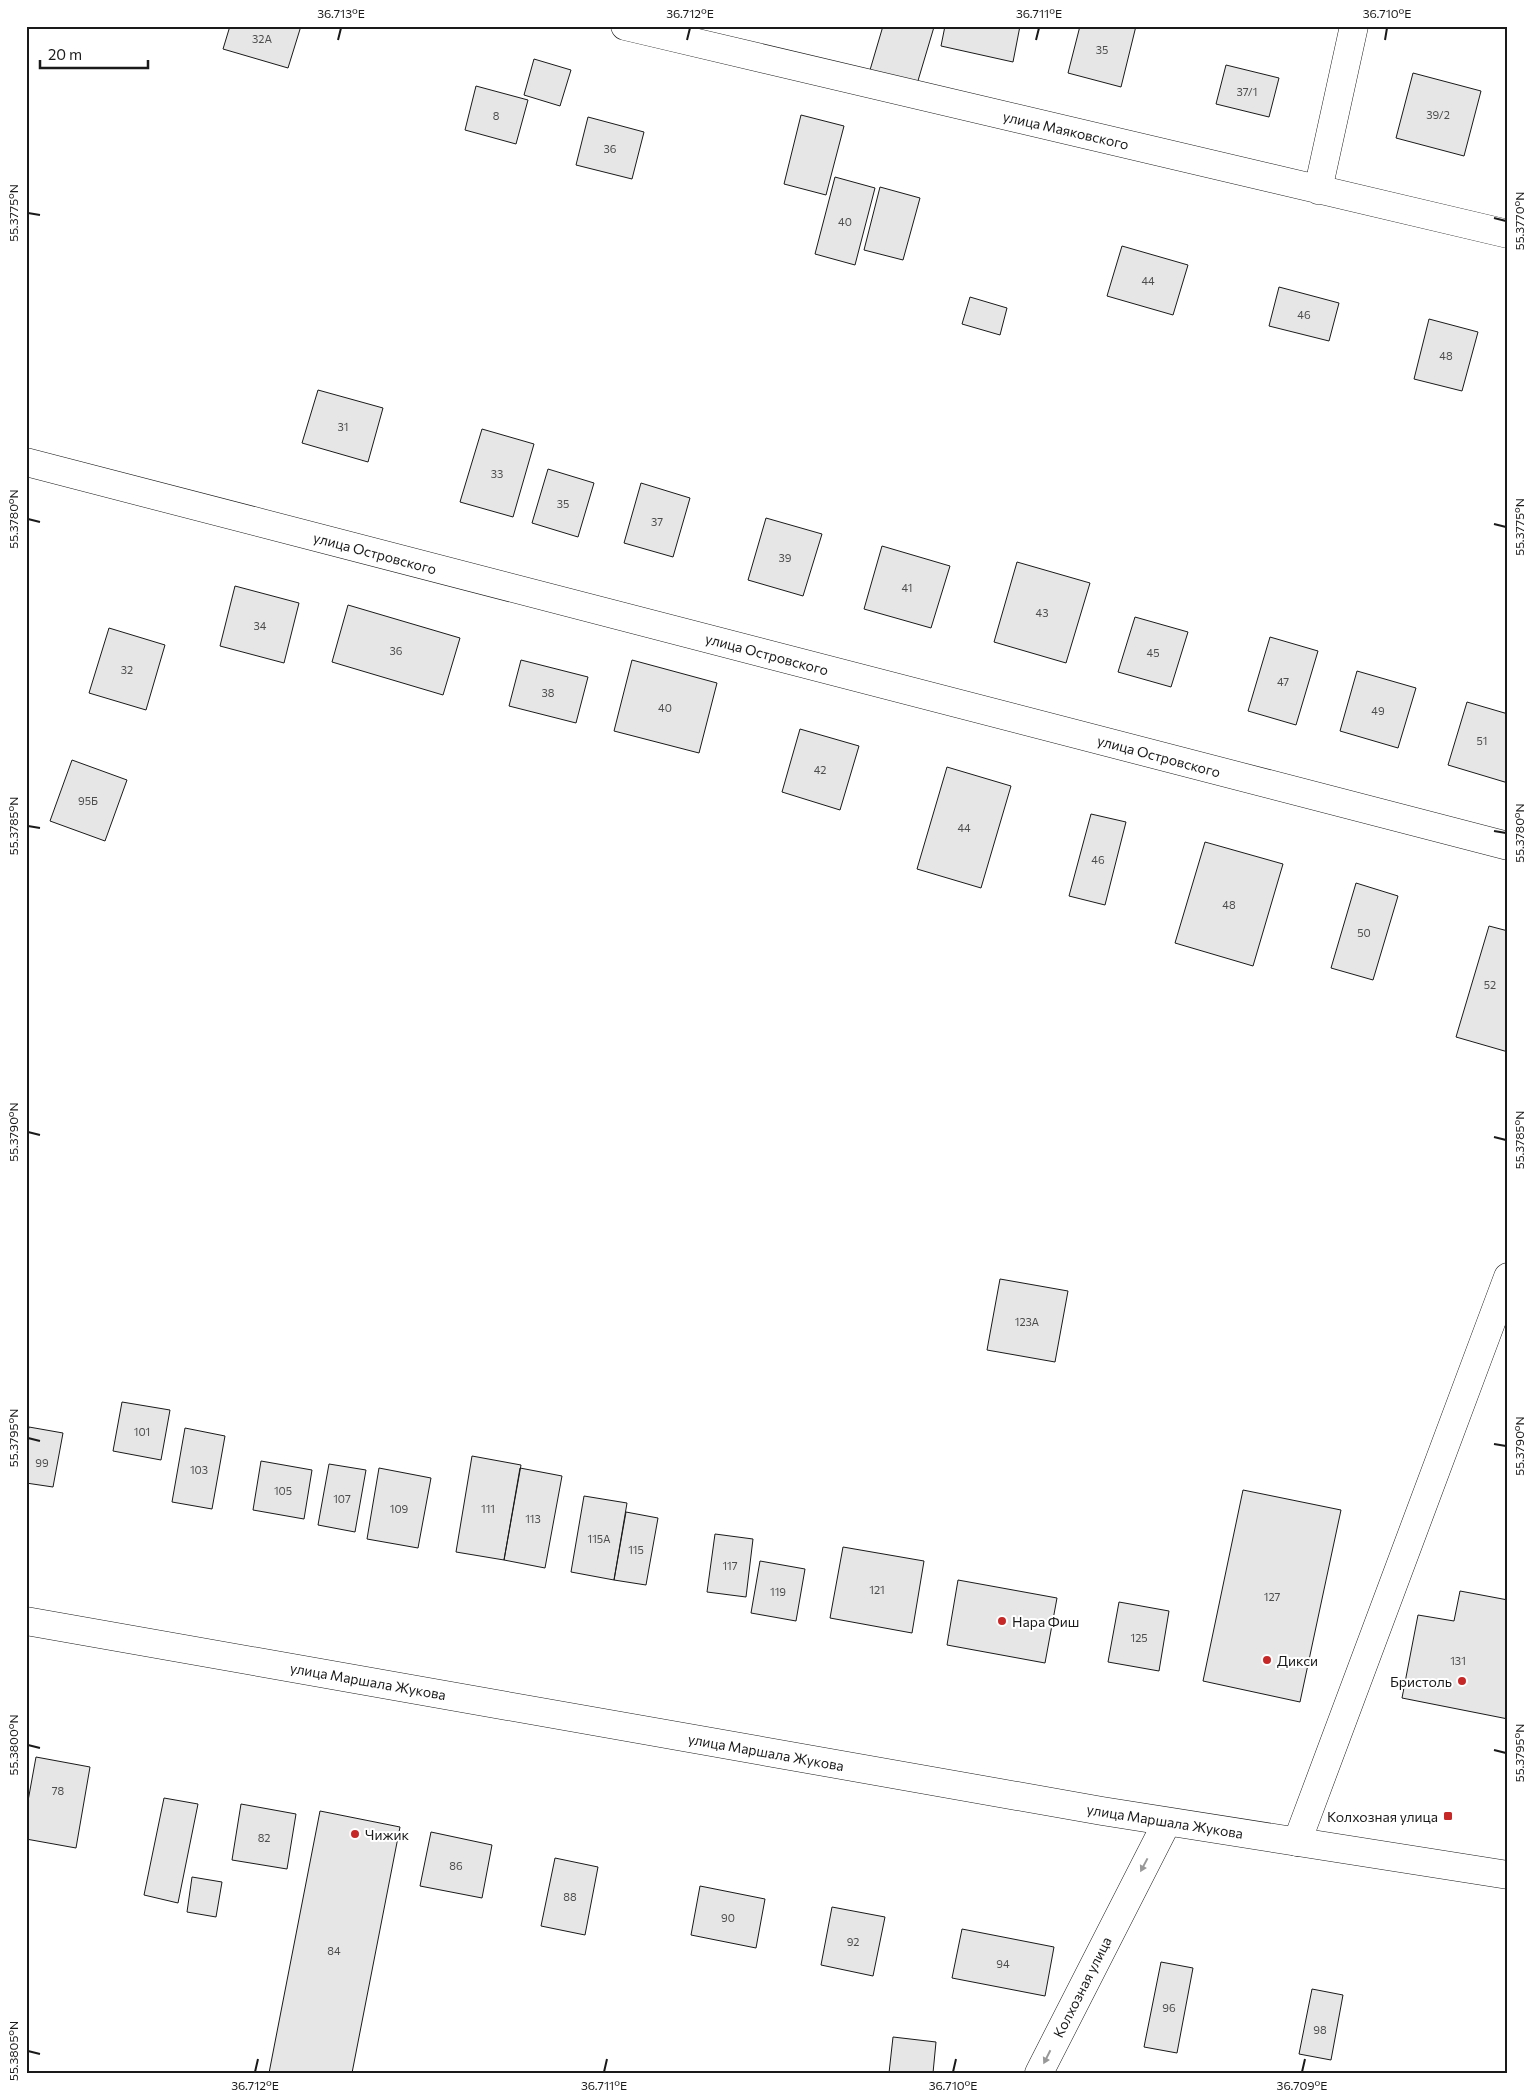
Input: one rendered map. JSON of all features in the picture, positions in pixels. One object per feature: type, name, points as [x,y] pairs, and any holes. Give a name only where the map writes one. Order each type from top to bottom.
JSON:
[{"type":"street","name":"улица Маяковского","points":[[624,26],[1508,234]]},
{"type":"street","points":[[1318,190],[1354,26]]},
{"type":"street","name":"улица Островского","points":[[26,462],[1508,846]]},
{"type":"street","points":[[1297,1842],[1508,1277]]},
{"type":"street","name":"улица Маршала Жукова","points":[[26,1621],[1167,1822],[1508,1875]]},
{"type":"street","name":"Колхозная улица","points":[[1039,2073],[1167,1822]]},
{"type":"building","points":[[230,26],[301,26],[288,68],[223,49]]},
{"type":"building","points":[[883,26],[934,27],[917,84],[870,70]]},
{"type":"building","points":[[945,26],[1020,26],[1013,62],[941,46]]},
{"type":"building","points":[[1080,26],[1136,26],[1121,87],[1068,73]]},
{"type":"building","points":[[534,59],[571,70],[560,106],[524,95]]},
{"type":"building","points":[[1226,65],[1279,78],[1269,117],[1216,104]]},
{"type":"building","points":[[1413,73],[1481,91],[1464,156],[1396,138]]},
{"type":"building","points":[[476,86],[528,100],[516,144],[465,130]]},
{"type":"building","points":[[801,115],[844,126],[826,195],[784,184]]},
{"type":"building","points":[[588,117],[644,132],[632,179],[576,165]]},
{"type":"building","points":[[835,177],[875,188],[855,265],[815,254]]},
{"type":"building","points":[[880,187],[920,198],[903,260],[864,250]]},
{"type":"building","points":[[1122,246],[1188,265],[1173,315],[1107,296]]},
{"type":"building","points":[[1279,287],[1339,303],[1329,341],[1269,326]]},
{"type":"building","points":[[970,297],[1007,308],[1000,335],[962,324]]},
{"type":"building","points":[[1429,319],[1478,332],[1462,391],[1414,379]]},
{"type":"building","points":[[318,390],[383,408],[368,462],[302,443]]},
{"type":"building","points":[[482,429],[534,444],[513,517],[460,502]]},
{"type":"building","points":[[548,469],[594,483],[578,537],[532,523]]},
{"type":"building","points":[[641,483],[690,498],[673,557],[624,543]]},
{"type":"building","points":[[766,518],[822,534],[803,596],[748,580]]},
{"type":"building","points":[[882,546],[950,566],[931,628],[864,609]]},
{"type":"building","points":[[1017,562],[1090,583],[1066,663],[994,642]]},
{"type":"building","points":[[235,586],[299,603],[284,663],[220,646]]},
{"type":"building","points":[[348,605],[460,638],[443,695],[332,662]]},
{"type":"building","points":[[1135,617],[1188,632],[1171,687],[1118,672]]},
{"type":"building","points":[[109,628],[165,645],[146,710],[89,693]]},
{"type":"building","points":[[1270,637],[1318,651],[1296,725],[1248,711]]},
{"type":"building","points":[[521,660],[588,677],[576,723],[509,706]]},
{"type":"building","points":[[632,660],[717,683],[699,753],[614,731]]},
{"type":"building","points":[[1357,671],[1416,688],[1398,748],[1340,731]]},
{"type":"building","points":[[1467,702],[1508,714],[1508,783],[1448,765]]},
{"type":"building","points":[[800,729],[859,746],[840,810],[782,792]]},
{"type":"building","points":[[72,760],[127,780],[105,841],[50,821]]},
{"type":"building","points":[[947,767],[1011,786],[981,888],[917,869]]},
{"type":"building","points":[[1091,814],[1126,822],[1105,905],[1069,896]]},
{"type":"building","points":[[1205,842],[1283,864],[1253,966],[1175,943]]},
{"type":"building","points":[[1356,883],[1398,896],[1373,980],[1331,968]]},
{"type":"building","points":[[1489,926],[1508,931],[1508,1052],[1456,1037]]},
{"type":"building","points":[[1000,1279],[1068,1291],[1055,1362],[987,1350]]},
{"type":"building","points":[[122,1402],[170,1410],[161,1460],[113,1451]]},
{"type":"building","points":[[29,1427],[63,1433],[53,1487],[26,1483],[26,1441]]},
{"type":"building","points":[[185,1428],[225,1436],[212,1509],[172,1502]]},
{"type":"building","points":[[472,1456],[521,1465],[504,1560],[456,1552]]},
{"type":"building","points":[[261,1461],[312,1470],[304,1519],[253,1510]]},
{"type":"building","points":[[329,1464],[366,1470],[355,1532],[318,1525]]},
{"type":"building","points":[[379,1468],[431,1478],[418,1548],[367,1539]]},
{"type":"building","points":[[520,1468],[562,1476],[545,1568],[504,1560]]},
{"type":"building","points":[[1243,1490],[1341,1510],[1300,1702],[1203,1681]]},
{"type":"building","points":[[584,1496],[627,1503],[614,1580],[571,1572]]},
{"type":"building","points":[[626,1512],[658,1518],[646,1585],[614,1580]]},
{"type":"building","points":[[715,1534],[753,1539],[746,1597],[707,1592]]},
{"type":"building","points":[[843,1547],[924,1561],[912,1633],[830,1618]]},
{"type":"building","points":[[760,1561],[805,1569],[796,1621],[751,1613]]},
{"type":"building","name":"Нара Фиш","points":[[958,1580],[1057,1598],[1045,1663],[947,1645]]},
{"type":"building","points":[[1460,1591],[1508,1600],[1508,1719],[1402,1698],[1418,1615],[1454,1621]]},
{"type":"building","points":[[1119,1602],[1169,1611],[1159,1671],[1108,1662]]},
{"type":"building","points":[[36,1757],[90,1767],[76,1848],[26,1839],[26,1812]]},
{"type":"building","points":[[164,1798],[198,1804],[178,1903],[144,1895]]},
{"type":"building","points":[[241,1804],[296,1814],[287,1869],[232,1860]]},
{"type":"building","points":[[320,1811],[400,1827],[352,2073],[269,2073]]},
{"type":"building","points":[[431,1832],[492,1845],[482,1898],[420,1886]]},
{"type":"building","points":[[555,1858],[598,1867],[585,1935],[541,1926]]},
{"type":"building","points":[[192,1877],[222,1882],[216,1917],[187,1912]]},
{"type":"building","points":[[700,1886],[765,1899],[756,1948],[691,1935]]},
{"type":"building","points":[[832,1907],[885,1917],[873,1976],[821,1965]]},
{"type":"building","points":[[962,1929],[1054,1947],[1045,1996],[952,1978]]},
{"type":"building","points":[[1161,1962],[1193,1968],[1177,2053],[1144,2047]]},
{"type":"building","points":[[1312,1989],[1343,1995],[1331,2060],[1299,2054]]},
{"type":"building","points":[[893,2037],[936,2042],[933,2073],[889,2073]]},
{"type":"place","name":"Нара Фиш","points":[[1002,1621]]},
{"type":"place","name":"Дикси","points":[[1267,1660]]},
{"type":"place","name":"Бристоль","points":[[1462,1681]]},
{"type":"place","name":"Колхозная улица","points":[[1448,1816]]},
{"type":"place","name":"Чижик","points":[[355,1834]]}]
